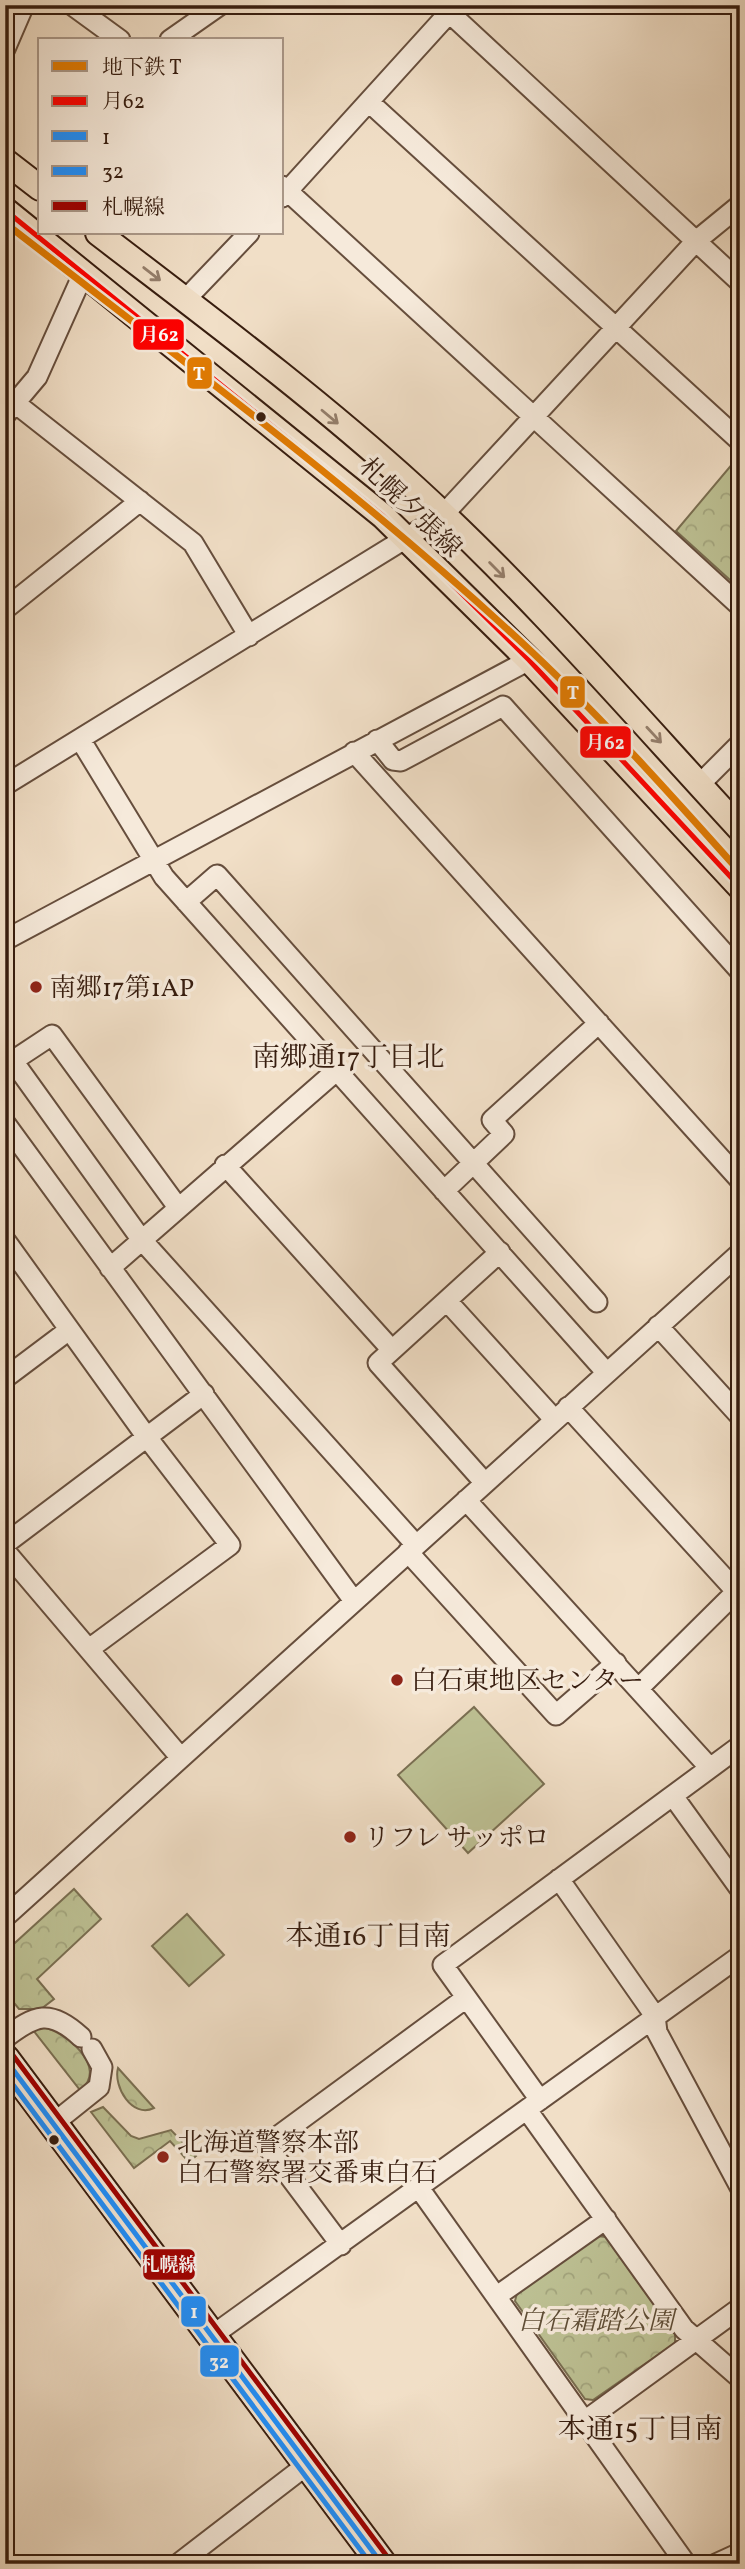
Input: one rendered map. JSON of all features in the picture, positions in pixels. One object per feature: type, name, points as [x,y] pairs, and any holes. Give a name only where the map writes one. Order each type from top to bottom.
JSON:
[{"type":"highway","points":[[5,2059],[382,2564]]},
{"type":"main road","points":[[5,161],[38,186]]},
{"type":"main road","name":"札幌夕張線","points":[[5,210],[304,449],[407,540],[529,660],[740,887]]},
{"type":"main road","name":"札幌夕張線","points":[[99,234],[185,300],[415,489],[568,642],[740,829]]},
{"type":"street","points":[[72,5],[117,38]]},
{"type":"street","points":[[173,38],[220,5]]},
{"type":"street","points":[[5,49],[18,8]]},
{"type":"street","points":[[740,282],[703,235],[445,9],[369,102],[284,192],[534,416],[740,606]]},
{"type":"street","points":[[369,102],[740,441]]},
{"type":"street","points":[[5,785],[442,516],[703,235],[740,205]]},
{"type":"street","points":[[185,300],[247,234]]},
{"type":"street","points":[[83,272],[37,377],[10,409],[140,501],[192,543],[249,636]]},
{"type":"street","points":[[5,609],[140,501]]},
{"type":"street","points":[[5,940],[529,660]]},
{"type":"street","points":[[377,740],[393,761],[401,761],[503,706],[740,971]]},
{"type":"street","points":[[80,739],[154,861],[186,902],[606,1372]]},
{"type":"street","points":[[699,785],[740,744]]},
{"type":"street","points":[[354,752],[740,1180]]},
{"type":"street","points":[[186,902],[218,875],[597,1302]]},
{"type":"street","points":[[444,1191],[504,1134],[492,1120],[599,1023]]},
{"type":"street","points":[[177,1206],[52,1035],[9,1064],[141,1240],[555,1715],[616,1663]]},
{"type":"street","points":[[110,1268],[177,1206],[336,1071]]},
{"type":"street","points":[[5,1123],[354,1601]]},
{"type":"street","points":[[225,1165],[391,1349]]},
{"type":"street","points":[[8,1248],[230,1545],[89,1648]]},
{"type":"street","points":[[484,1482],[378,1363],[500,1252]]},
{"type":"street","points":[[5,1917],[606,1372],[738,1259]]},
{"type":"street","points":[[447,1301],[738,1589],[639,1688]]},
{"type":"street","points":[[659,1326],[740,1416]]},
{"type":"street","points":[[5,1378],[69,1330]]},
{"type":"street","points":[[5,1544],[204,1394]]},
{"type":"street","points":[[466,1500],[710,1768]]},
{"type":"street","points":[[5,1551],[181,1758]]},
{"type":"street","points":[[740,1746],[443,1965],[606,2219],[684,2329],[740,2378]]},
{"type":"street","points":[[673,1796],[740,1889]]},
{"type":"street","points":[[559,1879],[655,2016],[657,2032],[740,2187]]},
{"type":"street","points":[[213,2335],[740,1956]]},
{"type":"street","points":[[341,2245],[266,2145],[466,1998]]},
{"type":"street","points":[[5,2038],[28,2020],[47,2017],[59,2021],[86,2043],[102,2067],[99,2087],[54,2123]]},
{"type":"street","points":[[419,2188],[686,2564]]},
{"type":"street","points":[[498,2296],[606,2219]]},
{"type":"street","points":[[586,2420],[740,2308]]},
{"type":"street","points":[[178,2564],[307,2464]]},
{"type":"street","points":[[716,2564],[740,2553]]},
{"type":"green space","points":[[740,457],[740,589],[676,531]]},
{"type":"green space","points":[[474,1707],[544,1784],[468,1853],[398,1775]]},
{"type":"green space","points":[[74,1889],[101,1919],[37,1979],[54,1999],[41,2009],[19,2009],[5,1992],[5,1952]]},
{"type":"green space","points":[[187,1914],[224,1955],[189,1986],[152,1946]]},
{"type":"green space","points":[[40,2027],[50,2029],[71,2042],[87,2061],[90,2071],[88,2081],[80,2090],[33,2030]]},
{"type":"green space","points":[[118,2068],[154,2108],[138,2109],[126,2099],[118,2083]]},
{"type":"green space","points":[[103,2107],[131,2136],[139,2139],[171,2130],[196,2156],[189,2162],[170,2141],[134,2168],[91,2112]]},
{"type":"green space","name":"白石霜踏公園","points":[[597,2236],[606,2237],[675,2334],[675,2343],[593,2400],[585,2399],[515,2301],[517,2293]]},
{"type":"metro line","name":"T","points":[[5,223],[341,485],[470,596],[587,706],[740,872]]},
{"type":"transit line","name":"月62","points":[[5,210],[383,516],[529,660],[740,887]]},
{"type":"transit line","name":"札幌線","points":[[12,2054],[389,2559]]},
{"type":"transit line","name":"1","points":[[5,2059],[382,2564]]},
{"type":"transit line","name":"32","points":[[5,2074],[371,2564]]},
{"type":"place","name":"南郷17第1AP","points":[[36,987]]},
{"type":"place","name":"白石東地区センター","points":[[397,1680]]},
{"type":"place","name":"リフレ サッポロ","points":[[350,1837]]},
{"type":"place","name":"北海道警察本部 白石警察署交番東白石","points":[[163,2157]]},
{"type":"district","name":"南郷通17丁目北","points":[[348,1056]]},
{"type":"district","name":"本通16丁目南","points":[[368,1935]]},
{"type":"district","name":"本通15丁目南","points":[[640,2428]]}]
